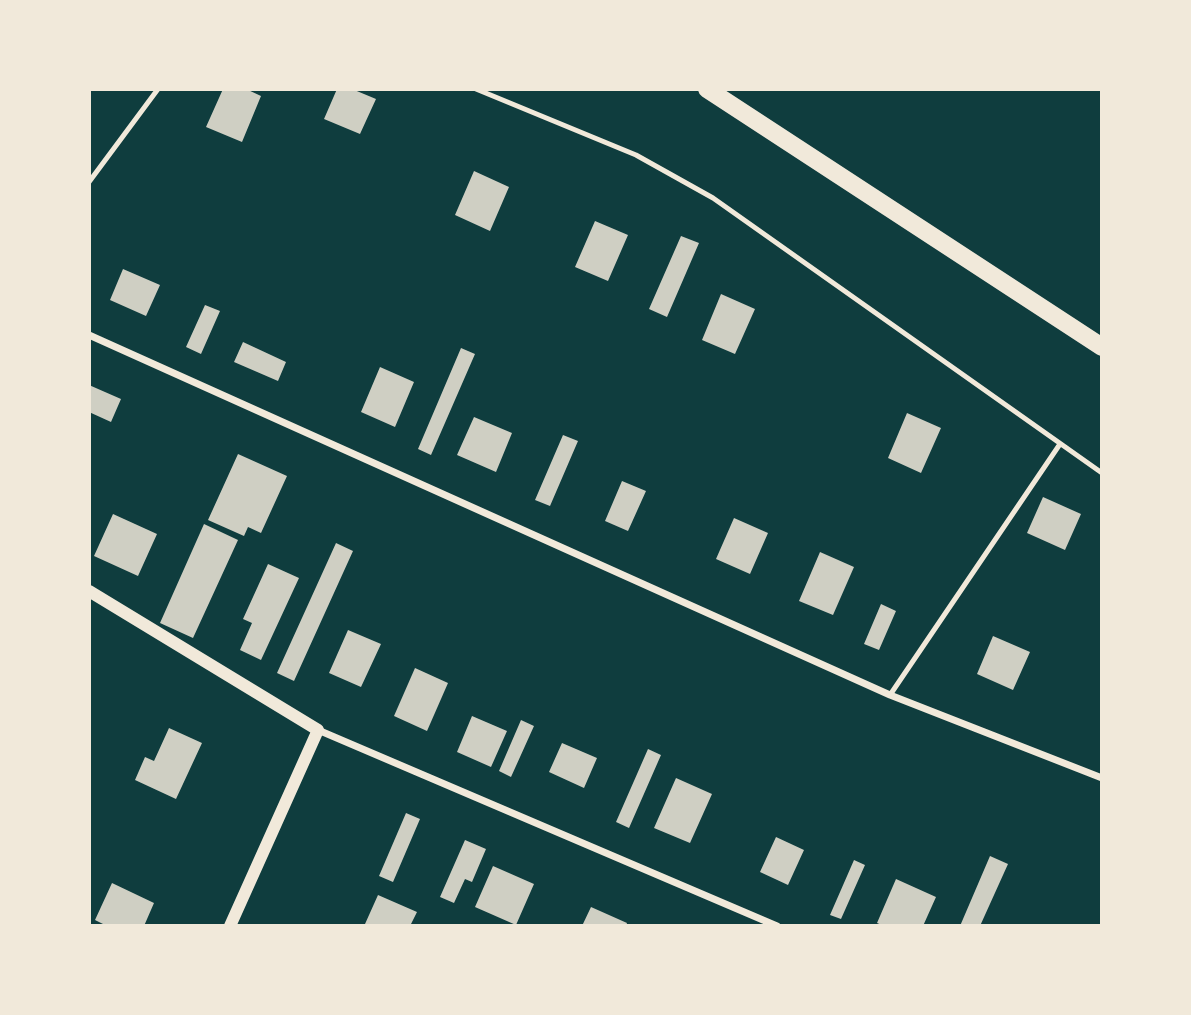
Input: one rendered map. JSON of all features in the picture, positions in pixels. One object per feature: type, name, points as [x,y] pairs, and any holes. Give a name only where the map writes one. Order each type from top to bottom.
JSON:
[{"type":"main road","points":[[707,89],[1102,347]]},
{"type":"street","points":[[89,335],[890,695],[1102,778]]},
{"type":"street","points":[[89,591],[318,730],[778,926]]},
{"type":"street","points":[[230,926],[318,730]]},
{"type":"lane","points":[[89,183],[158,89]]},
{"type":"lane","points":[[476,89],[636,155],[713,198],[1102,474]]},
{"type":"lane","points":[[890,695],[1060,444]]},
{"type":"building","points":[[223,89],[246,89],[261,96],[242,142],[206,127]]},
{"type":"building","points":[[337,89],[352,89],[376,99],[360,134],[324,119]]},
{"type":"building","points":[[474,171],[509,187],[490,231],[455,215]]},
{"type":"building","points":[[595,221],[628,235],[608,281],[575,267]]},
{"type":"building","points":[[681,236],[699,243],[667,317],[649,309]]},
{"type":"building","points":[[123,269],[160,285],[146,316],[110,300]]},
{"type":"building","points":[[721,294],[755,309],[735,354],[702,340]]},
{"type":"building","points":[[205,305],[220,311],[201,354],[186,347]]},
{"type":"building","points":[[243,342],[286,362],[278,381],[234,362]]},
{"type":"building","points":[[461,348],[475,354],[431,455],[418,449]]},
{"type":"building","points":[[380,367],[414,382],[395,427],[361,412]]},
{"type":"building","points":[[89,385],[121,399],[111,422],[89,412]]},
{"type":"building","points":[[907,413],[941,428],[921,473],[888,458]]},
{"type":"building","points":[[474,417],[512,433],[496,472],[457,455]]},
{"type":"building","points":[[563,435],[578,441],[550,506],[535,500]]},
{"type":"building","points":[[238,454],[287,476],[261,533],[248,527],[244,536],[208,520]]},
{"type":"building","points":[[622,481],[646,491],[628,531],[605,521]]},
{"type":"building","points":[[1043,497],[1081,514],[1065,550],[1027,533]]},
{"type":"building","points":[[113,514],[157,534],[138,576],[94,556]]},
{"type":"building","points":[[734,518],[768,533],[750,574],[716,559]]},
{"type":"building","points":[[204,524],[238,540],[193,638],[160,623]]},
{"type":"building","points":[[336,543],[353,551],[294,681],[277,673]]},
{"type":"building","points":[[820,552],[854,567],[833,615],[799,601]]},
{"type":"building","points":[[268,564],[299,578],[261,660],[240,650],[252,623],[243,619]]},
{"type":"building","points":[[881,604],[896,611],[879,650],[864,644]]},
{"type":"building","points":[[348,630],[381,644],[361,687],[329,673]]},
{"type":"building","points":[[993,636],[1030,652],[1013,690],[977,674]]},
{"type":"building","points":[[415,668],[448,683],[427,731],[394,716]]},
{"type":"building","points":[[472,716],[507,731],[491,767],[457,752]]},
{"type":"building","points":[[521,720],[534,726],[511,777],[499,771]]},
{"type":"building","points":[[169,728],[202,743],[176,799],[135,780],[145,757],[154,761]]},
{"type":"building","points":[[562,743],[597,758],[584,788],[549,772]]},
{"type":"building","points":[[648,749],[661,755],[629,828],[616,822]]},
{"type":"building","points":[[676,778],[712,794],[690,843],[654,828]]},
{"type":"building","points":[[406,813],[420,819],[393,882],[379,876]]},
{"type":"building","points":[[776,837],[804,850],[788,885],[760,872]]},
{"type":"building","points":[[465,840],[486,849],[472,882],[465,879],[454,903],[440,897]]},
{"type":"building","points":[[990,856],[1008,864],[980,926],[960,926]]},
{"type":"building","points":[[854,860],[865,865],[841,919],[830,915]]},
{"type":"building","points":[[493,866],[534,884],[516,925],[475,907]]},
{"type":"building","points":[[896,879],[936,897],[923,926],[884,926],[877,923]]},
{"type":"building","points":[[112,883],[154,903],[144,926],[107,926],[95,920]]},
{"type":"building","points":[[378,895],[417,912],[410,926],[365,924]]},
{"type":"building","points":[[591,907],[627,923],[626,926],[582,926]]}]
